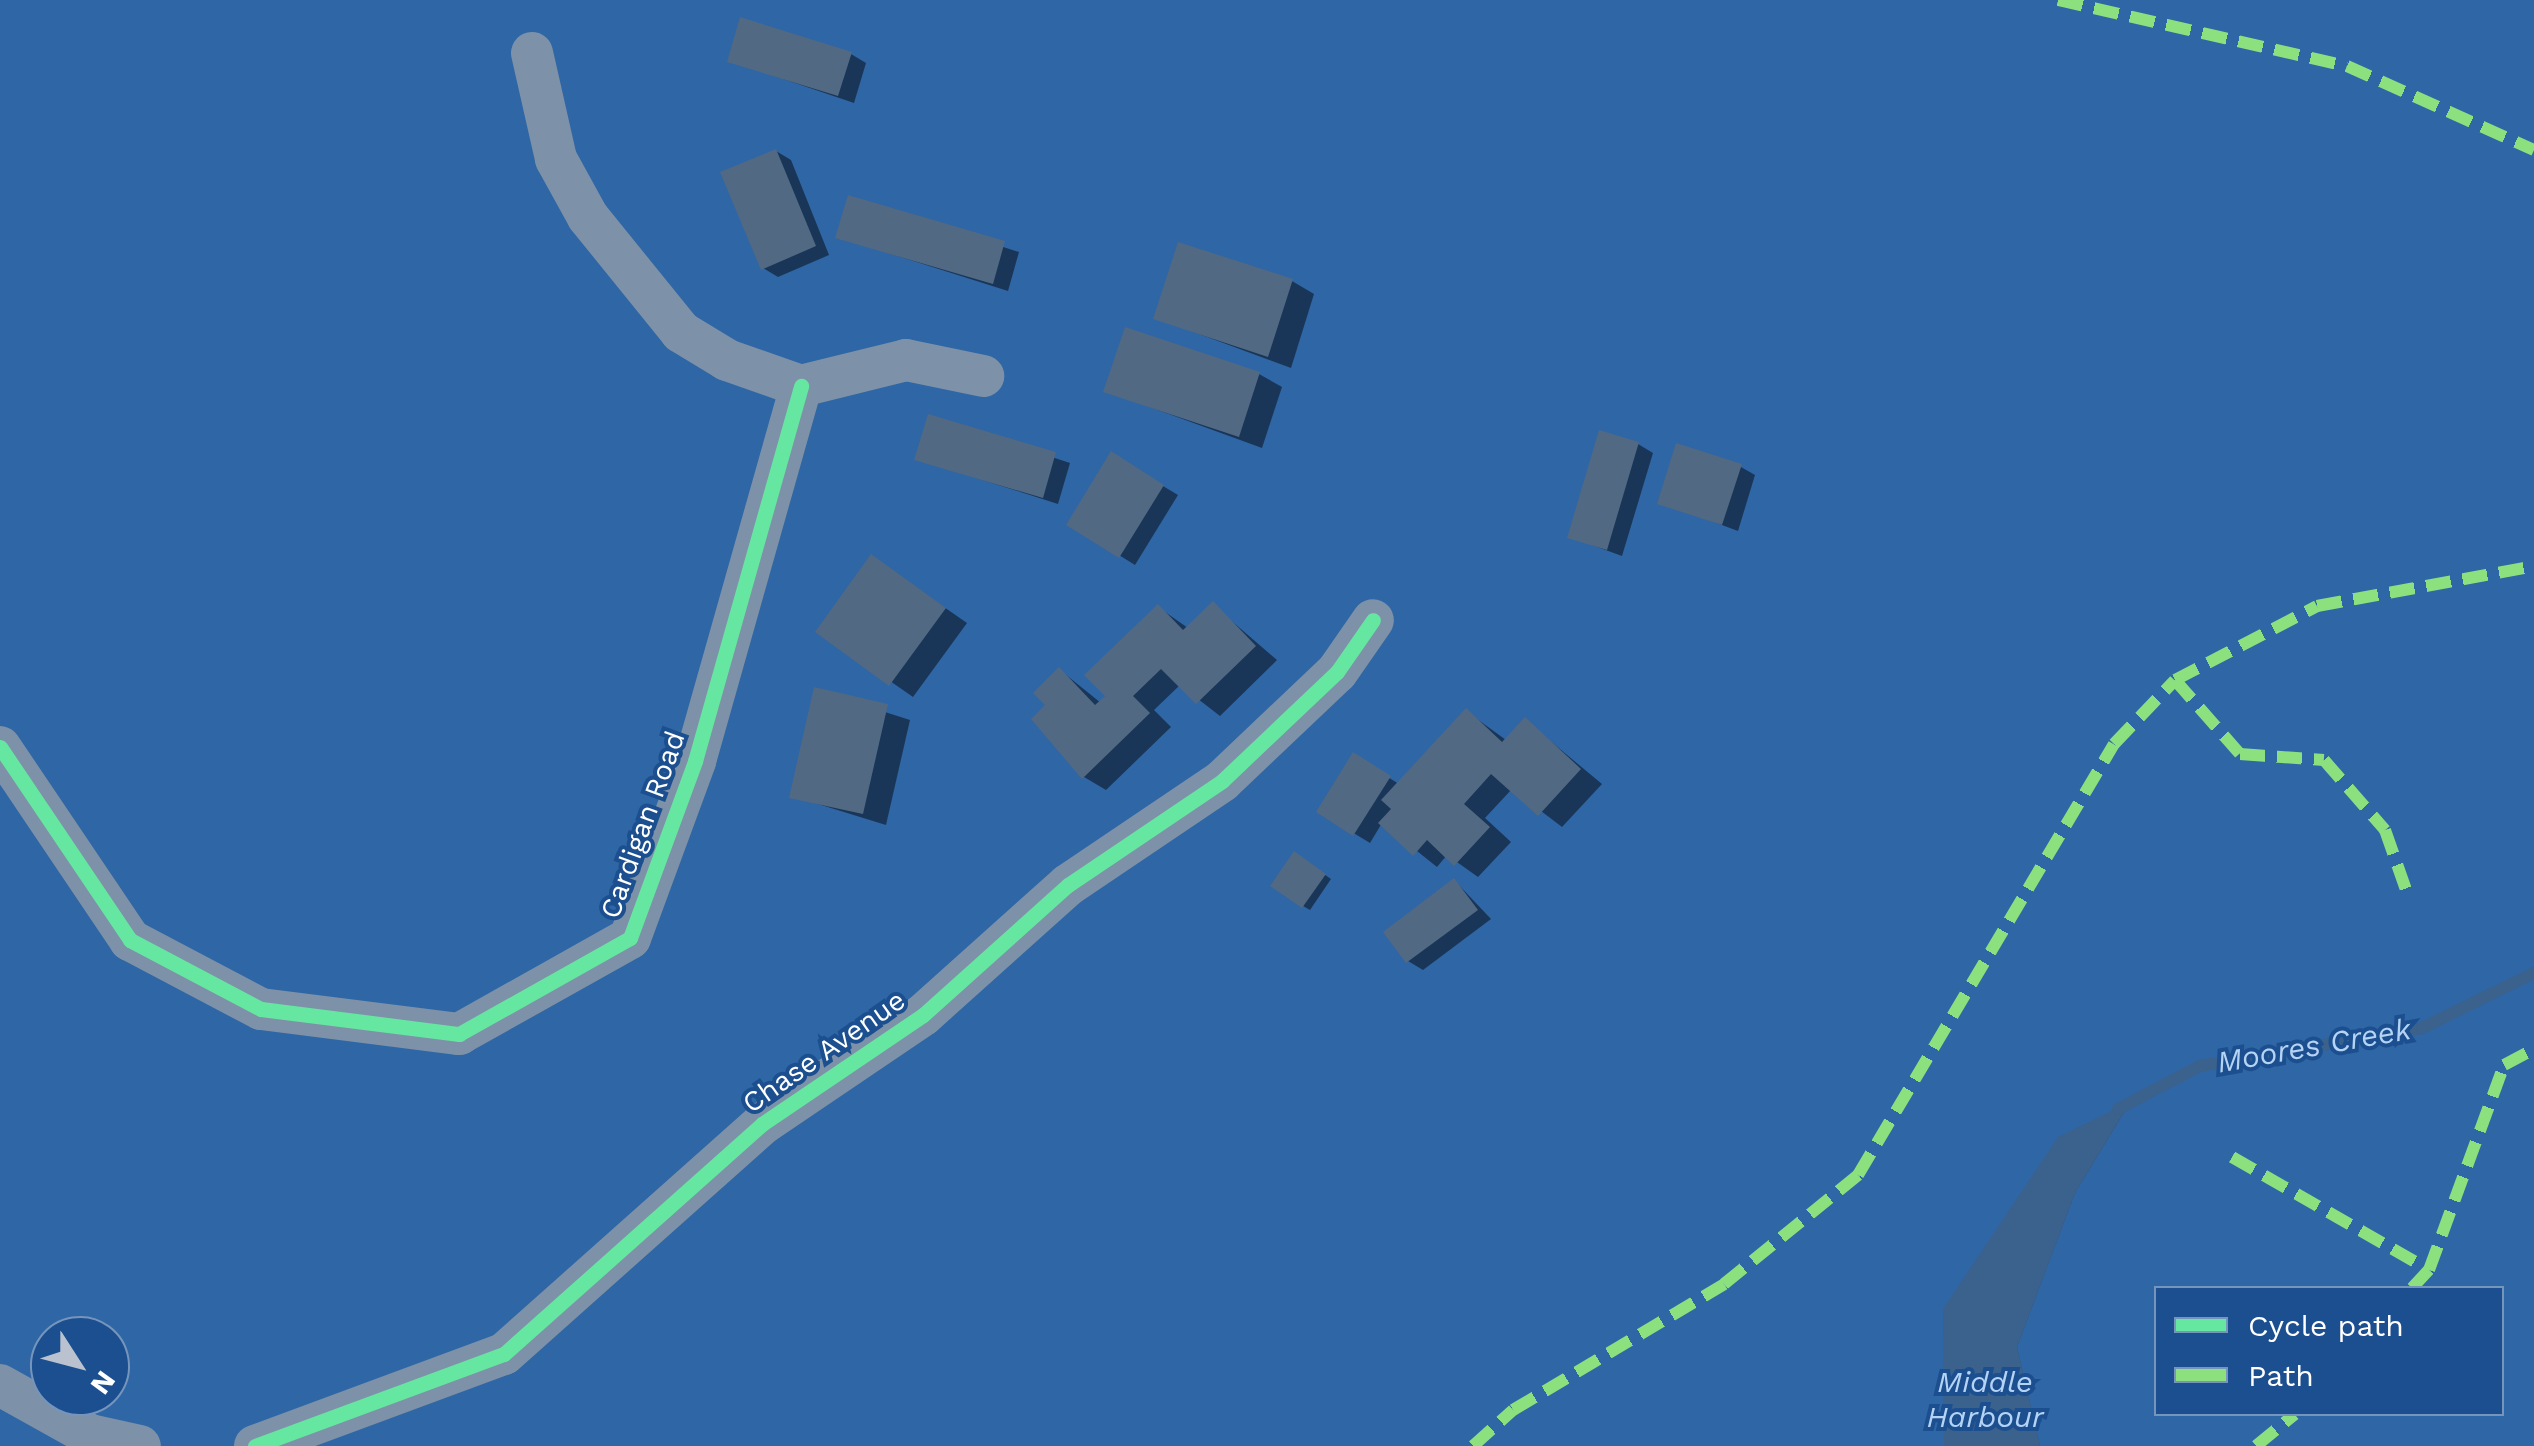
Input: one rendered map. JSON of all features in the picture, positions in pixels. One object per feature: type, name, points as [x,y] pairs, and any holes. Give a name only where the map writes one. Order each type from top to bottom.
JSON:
[{"type":"street","points":[[532,53],[556,159],[655,308],[707,350],[801,386],[906,360],[983,376]]},
{"type":"street","name":"Cardigan Road","points":[[0,747],[130,940],[261,1009],[459,1034],[630,938],[694,761],[801,386]]},
{"type":"street","name":"Chase Avenue","points":[[255,1446],[504,1354],[762,1124],[922,1015],[1068,884],[1222,781],[1336,672],[1373,620]]},
{"type":"street","points":[[0,1385],[90,1435],[140,1446]]},
{"type":"shaded area","points":[[0,0],[2534,0],[2534,1446],[2040,1446],[2017,1347],[2075,1193],[2129,1104],[1948,1302],[1944,1446],[0,1446]]},
{"type":"water","name":"Middle Harbour","points":[[2130,1102],[2075,1193],[2017,1347],[2040,1446],[1944,1446],[1943,1309],[2058,1137]]},
{"type":"building","points":[[740,17],[852,52],[838,96],[727,62]]},
{"type":"building","points":[[776,149],[816,246],[761,270],[720,172]]},
{"type":"building","points":[[848,195],[1005,241],[993,284],[835,238]]},
{"type":"building","points":[[1178,242],[1293,279],[1268,357],[1153,319]]},
{"type":"building","points":[[1125,327],[1260,372],[1239,437],[1103,392]]},
{"type":"building","points":[[928,414],[1056,452],[1043,498],[914,460]]},
{"type":"building","points":[[1599,430],[1639,442],[1607,550],[1567,538]]},
{"type":"building","points":[[1676,443],[1742,464],[1722,525],[1657,504]]},
{"type":"building","points":[[1111,451],[1164,485],[1119,558],[1066,525]]},
{"type":"building","points":[[871,554],[946,608],[889,686],[815,632]]},
{"type":"building","points":[[1213,601],[1256,646],[1196,704],[1161,669],[1133,696],[1150,713],[1082,779],[1031,719],[1045,705],[1033,693],[1059,667],[1095,705],[1105,696],[1084,675],[1158,604],[1183,630]]},
{"type":"building","points":[[814,687],[888,704],[863,814],[789,798]]},
{"type":"building","points":[[1466,708],[1502,742],[1525,717],[1581,769],[1538,816],[1491,774],[1464,804],[1490,827],[1454,866],[1427,840],[1413,856],[1378,823],[1391,809],[1381,800]]},
{"type":"building","points":[[1353,752],[1391,776],[1353,836],[1316,812]]},
{"type":"building","points":[[1294,851],[1326,874],[1302,908],[1270,886]]},
{"type":"building","points":[[1454,878],[1478,910],[1406,963],[1383,932]]},
{"type":"waterway","name":"Moores Creek","points":[[2118,1109],[2200,1066],[2422,1028],[2534,973]]},
{"type":"marked path","points":[[2058,0],[2347,66],[2534,150]]},
{"type":"marked path","points":[[1473,1446],[1513,1410],[1724,1284],[1858,1175],[2114,744],[2175,680],[2317,606],[2534,566]]},
{"type":"marked path","points":[[2175,680],[2240,754],[2324,760],[2385,830],[2409,898]]},
{"type":"marked path","points":[[2414,1286],[2429,1270],[2504,1065],[2534,1049]]},
{"type":"marked path","points":[[2232,1157],[2429,1270]]},
{"type":"marked path","points":[[2256,1446],[2293,1416]]},
{"type":"cycle path","points":[[0,747],[130,940],[261,1009],[459,1034],[630,938],[695,761],[801,386]]},
{"type":"cycle path","points":[[255,1446],[504,1354],[762,1124],[923,1015],[1068,885],[1222,781],[1337,672],[1373,620]]}]
